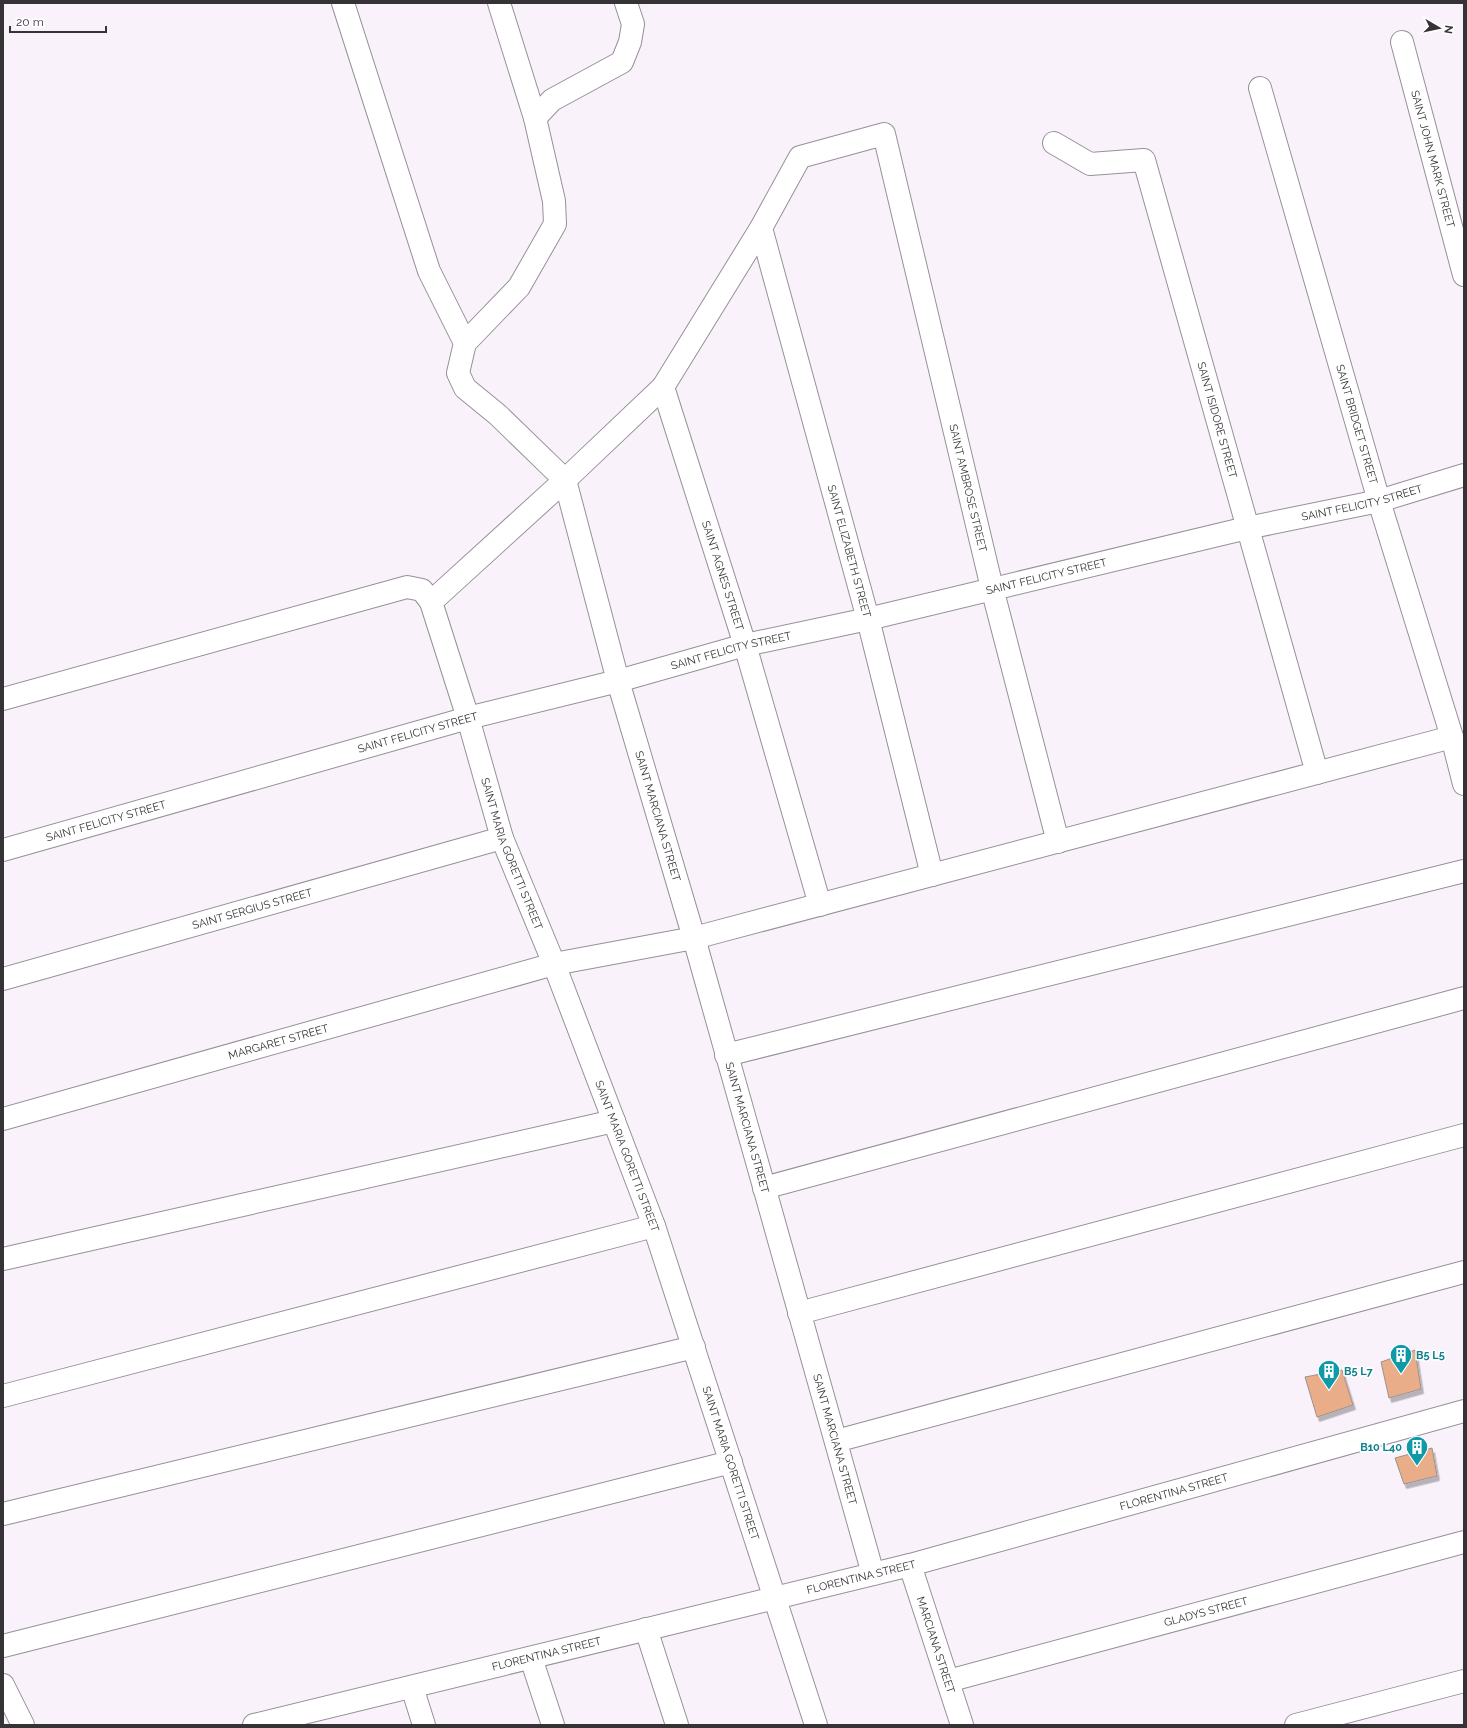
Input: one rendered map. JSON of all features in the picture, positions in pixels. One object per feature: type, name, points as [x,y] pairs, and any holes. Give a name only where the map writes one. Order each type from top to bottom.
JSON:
[{"type":"street","points":[[343,3],[429,270],[465,343]]},
{"type":"street","points":[[499,3],[536,118],[554,201],[555,224],[519,287],[465,343],[458,373],[465,388],[498,415],[565,480]]},
{"type":"street","points":[[536,118],[552,100],[622,62],[630,42],[633,24],[626,3]]},
{"type":"street","name":"SAINT JOHN MARK STREET","points":[[1402,42],[1464,275]]},
{"type":"street","name":"SAINT BRIDGET STREET","points":[[1260,88],[1379,501],[1452,737],[1464,784]]},
{"type":"street","name":"SAINT AMBROSE STREET","points":[[761,228],[800,157],[884,134],[992,588],[1058,842]]},
{"type":"street","name":"SAINT ISIDORE STREET","points":[[1054,144],[1090,164],[1144,160],[1317,773]]},
{"type":"street","points":[[3,699],[407,587],[422,590],[431,602],[565,480],[663,387],[761,228]]},
{"type":"street","name":"SAINT ELIZABETH STREET","points":[[761,228],[868,619],[932,875]]},
{"type":"street","name":"SAINT AGNES STREET","points":[[663,387],[746,645],[820,905]]},
{"type":"street","name":"SAINT FELICITY STREET","points":[[3,850],[468,718],[618,681],[746,645],[868,619],[1247,528],[1379,501],[1464,475]]},
{"type":"street","name":"SAINT MARCIANA STREET","points":[[565,480],[618,681],[694,938],[873,1574]]},
{"type":"street","name":"SAINT MARIA GORETTI STREET","points":[[431,602],[468,718],[502,838],[554,964],[654,1226],[816,1725]]},
{"type":"street","name":"MARGARET STREET","points":[[3,1119],[554,964],[694,938],[1452,737]]},
{"type":"street","name":"SAINT SERGIUS STREET","points":[[3,979],[502,838]]},
{"type":"street","points":[[726,1055],[1464,871]]},
{"type":"street","points":[[764,1188],[1464,998]]},
{"type":"street","points":[[3,1259],[614,1121]]},
{"type":"street","points":[[799,1313],[1464,1135]]},
{"type":"street","points":[[3,1396],[654,1226]]},
{"type":"street","points":[[836,1441],[1464,1272]]},
{"type":"street","points":[[3,1514],[694,1347]]},
{"type":"street","name":"FLORENTINA STREET","points":[[254,1725],[294,1720],[412,1686],[910,1565],[1464,1411]]},
{"type":"street","points":[[3,1646],[730,1462]]},
{"type":"street","name":"GLADYS STREET","points":[[948,1681],[1464,1542]]},
{"type":"street","name":"MARCIANA STREET","points":[[910,1565],[962,1725]]},
{"type":"street","points":[[646,1629],[677,1725]]},
{"type":"street","points":[[531,1658],[553,1725]]},
{"type":"street","points":[[1296,1725],[1464,1680]]},
{"type":"street","points":[[3,1685],[23,1725]]},
{"type":"street","points":[[412,1686],[424,1725]]},
{"type":"building","name":"B5 L5","points":[[1415,1350],[1421,1389],[1389,1398],[1381,1362]]},
{"type":"building","name":"B5 L7","points":[[1342,1370],[1353,1405],[1317,1417],[1305,1377]]},
{"type":"building","name":"B10 L40","points":[[1432,1448],[1437,1476],[1404,1484],[1395,1458]]},
{"type":"place","name":"B5 L5","points":[[1401,1374]]},
{"type":"place","name":"B5 L7","points":[[1329,1390]]},
{"type":"place","name":"B10 L40","points":[[1417,1466]]}]
